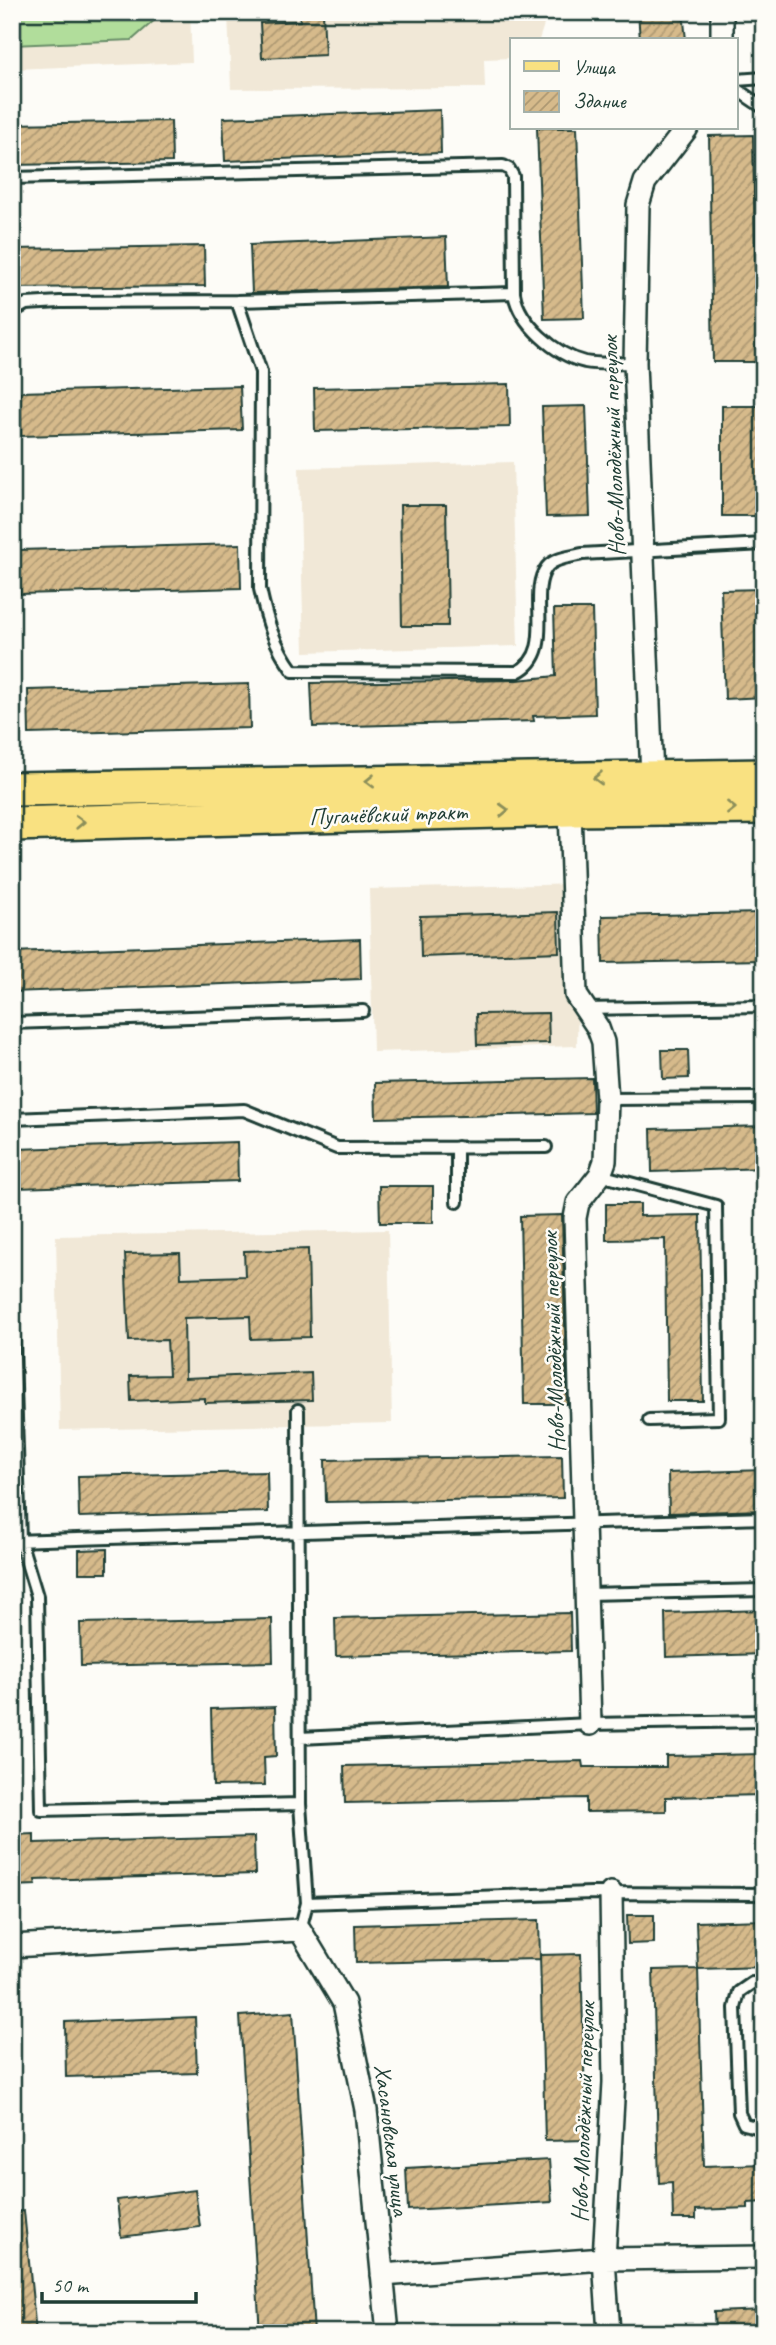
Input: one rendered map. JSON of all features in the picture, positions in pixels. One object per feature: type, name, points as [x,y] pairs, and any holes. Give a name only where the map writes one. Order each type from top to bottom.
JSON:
[{"type":"main road","name":"Пугачёвский тракт","points":[[12,789],[764,776]]},
{"type":"main road","name":"Пугачёвский тракт","points":[[12,824],[570,808],[764,807]]},
{"type":"street","points":[[722,12],[722,38]]},
{"type":"street","name":"Ново-Молодёжный переулок","points":[[652,778],[635,363],[638,205],[645,182],[685,130]]},
{"type":"street","name":"Ново-Молодёжный переулок","points":[[570,808],[576,995],[598,1028],[603,1042],[607,1099],[605,1161],[600,1175],[578,1203],[575,1218],[590,1724]]},
{"type":"street","name":"Ново-Молодёжный переулок","points":[[609,2333],[604,2259],[614,2082],[611,1893]]},
{"type":"street","points":[[12,1946],[300,1930]]},
{"type":"street","name":"Хасановская улица","points":[[300,1930],[344,2003],[366,2110],[388,2333]]},
{"type":"street","points":[[382,2275],[604,2259],[764,2257]]},
{"type":"lane","points":[[738,80],[764,78]]},
{"type":"lane","points":[[738,90],[764,108]]},
{"type":"lane","points":[[12,178],[503,166],[509,169],[513,176],[516,305],[535,329],[564,355],[588,363],[635,363]]},
{"type":"lane","points":[[12,312],[26,304],[49,302],[237,301],[514,293]]},
{"type":"lane","points":[[237,301],[261,372],[260,589],[267,623],[277,650],[293,671],[517,672],[529,666],[537,648],[542,579],[547,567],[558,560],[582,554],[764,544]]},
{"type":"lane","points":[[584,1009],[764,1006]]},
{"type":"lane","points":[[12,1023],[363,1011]]},
{"type":"lane","points":[[607,1099],[764,1098]]},
{"type":"lane","points":[[12,1119],[244,1110],[337,1148],[546,1147]]},
{"type":"lane","points":[[457,1147],[457,1202]]},
{"type":"lane","points":[[600,1175],[716,1206],[719,1419],[649,1420]]},
{"type":"lane","points":[[12,1296],[16,1540],[37,1596],[41,1810],[300,1804]]},
{"type":"lane","points":[[298,1410],[300,1804],[307,1903],[300,1930]]},
{"type":"lane","points":[[16,1540],[764,1518]]},
{"type":"lane","points":[[587,1594],[764,1590]]},
{"type":"lane","points":[[300,1738],[590,1724],[764,1721]]},
{"type":"lane","points":[[307,1903],[611,1893],[764,1894]]},
{"type":"lane","points":[[764,1983],[752,1983],[739,1992],[735,2008],[739,2113],[744,2124],[764,2129]]},
{"type":"shaded area","points":[[12,12],[190,12],[192,62],[12,69]]},
{"type":"shaded area","points":[[228,12],[548,12],[540,38],[510,38],[510,58],[484,59],[485,88],[231,89]]},
{"type":"shaded area","points":[[513,462],[518,646],[304,652],[299,468]]},
{"type":"shaded area","points":[[580,884],[577,1046],[373,1052],[369,889]]},
{"type":"shaded area","points":[[388,1230],[392,1423],[60,1430],[56,1236]]},
{"type":"green space","points":[[12,12],[158,12],[157,18],[132,40],[12,45]]},
{"type":"building","points":[[299,12],[323,12],[325,55],[262,58],[260,23],[300,21]]},
{"type":"building","points":[[638,12],[683,12],[686,38],[640,38]]},
{"type":"building","points":[[440,110],[441,153],[225,161],[223,118]]},
{"type":"building","points":[[171,121],[172,162],[12,165],[12,124]]},
{"type":"building","points":[[537,130],[577,130],[584,318],[544,319]]},
{"type":"building","points":[[753,135],[757,362],[713,362],[709,136]]},
{"type":"building","points":[[446,237],[448,287],[252,293],[250,245]]},
{"type":"building","points":[[204,246],[205,286],[12,288],[12,249]]},
{"type":"building","points":[[509,384],[510,427],[315,431],[314,388]]},
{"type":"building","points":[[240,386],[242,430],[21,436],[20,392]]},
{"type":"building","points":[[586,406],[590,516],[546,517],[542,407]]},
{"type":"building","points":[[722,406],[764,406],[764,516],[722,516]]},
{"type":"building","points":[[400,505],[446,505],[448,626],[402,626]]},
{"type":"building","points":[[240,544],[241,588],[20,594],[19,550]]},
{"type":"building","points":[[763,589],[764,697],[725,699],[721,590]]},
{"type":"building","points":[[554,609],[592,609],[595,714],[533,716],[534,721],[313,727],[311,683],[517,680],[556,676]]},
{"type":"building","points":[[249,684],[250,728],[29,734],[28,690]]},
{"type":"building","points":[[558,912],[559,952],[421,957],[420,916]]},
{"type":"building","points":[[764,913],[764,960],[603,963],[602,916]]},
{"type":"building","points":[[360,939],[361,979],[12,992],[12,952]]},
{"type":"building","points":[[548,1013],[549,1043],[477,1045],[476,1014]]},
{"type":"building","points":[[662,1050],[688,1050],[689,1078],[663,1079]]},
{"type":"building","points":[[592,1078],[593,1113],[376,1118],[375,1083]]},
{"type":"building","points":[[764,1126],[764,1168],[652,1172],[651,1129]]},
{"type":"building","points":[[237,1142],[238,1181],[17,1188],[16,1149]]},
{"type":"building","points":[[379,1186],[433,1186],[433,1223],[380,1223]]},
{"type":"building","points":[[606,1204],[640,1204],[640,1216],[700,1215],[703,1401],[667,1401],[665,1239],[606,1240]]},
{"type":"building","points":[[562,1215],[567,1404],[524,1404],[520,1216]]},
{"type":"building","points":[[308,1249],[310,1337],[251,1339],[250,1316],[184,1318],[185,1378],[311,1373],[312,1400],[205,1403],[205,1398],[131,1401],[130,1376],[169,1375],[167,1340],[129,1341],[125,1254],[180,1253],[181,1278],[245,1276],[244,1251]]},
{"type":"building","points":[[562,1456],[563,1498],[326,1502],[325,1460]]},
{"type":"building","points":[[764,1470],[764,1510],[669,1513],[668,1473]]},
{"type":"building","points":[[267,1472],[268,1512],[79,1517],[78,1476]]},
{"type":"building","points":[[107,1549],[107,1573],[79,1573],[79,1550]]},
{"type":"building","points":[[764,1610],[764,1654],[666,1657],[665,1613]]},
{"type":"building","points":[[570,1613],[571,1651],[336,1656],[335,1618]]},
{"type":"building","points":[[272,1619],[273,1662],[81,1666],[80,1623]]},
{"type":"building","points":[[275,1707],[276,1756],[264,1757],[265,1785],[213,1786],[211,1709]]},
{"type":"building","points":[[764,1754],[764,1795],[666,1797],[666,1811],[586,1812],[586,1798],[345,1803],[344,1766],[582,1761],[583,1767],[666,1767],[666,1756]]},
{"type":"building","points":[[34,1834],[34,1843],[254,1837],[255,1874],[35,1880],[36,1885],[13,1886],[12,1835]]},
{"type":"building","points":[[627,1915],[654,1915],[654,1943],[628,1944]]},
{"type":"building","points":[[539,1920],[540,1959],[356,1963],[355,1925]]},
{"type":"building","points":[[764,1920],[764,1967],[698,1969],[696,1922]]},
{"type":"building","points":[[581,1954],[586,2140],[545,2141],[540,1955]]},
{"type":"building","points":[[698,1969],[704,2166],[764,2164],[764,2202],[748,2203],[748,2208],[696,2210],[696,2219],[673,2219],[672,2182],[659,2183],[653,1970]]},
{"type":"building","points":[[293,2012],[314,2333],[260,2333],[240,2016]]},
{"type":"building","points":[[195,2017],[197,2073],[66,2077],[65,2022]]},
{"type":"building","points":[[549,2160],[552,2202],[408,2210],[406,2168]]},
{"type":"building","points":[[195,2190],[200,2227],[121,2237],[117,2200]]},
{"type":"building","points":[[24,2211],[36,2333],[12,2333],[12,2212]]},
{"type":"building","points":[[764,2310],[764,2333],[715,2333],[714,2312]]}]
